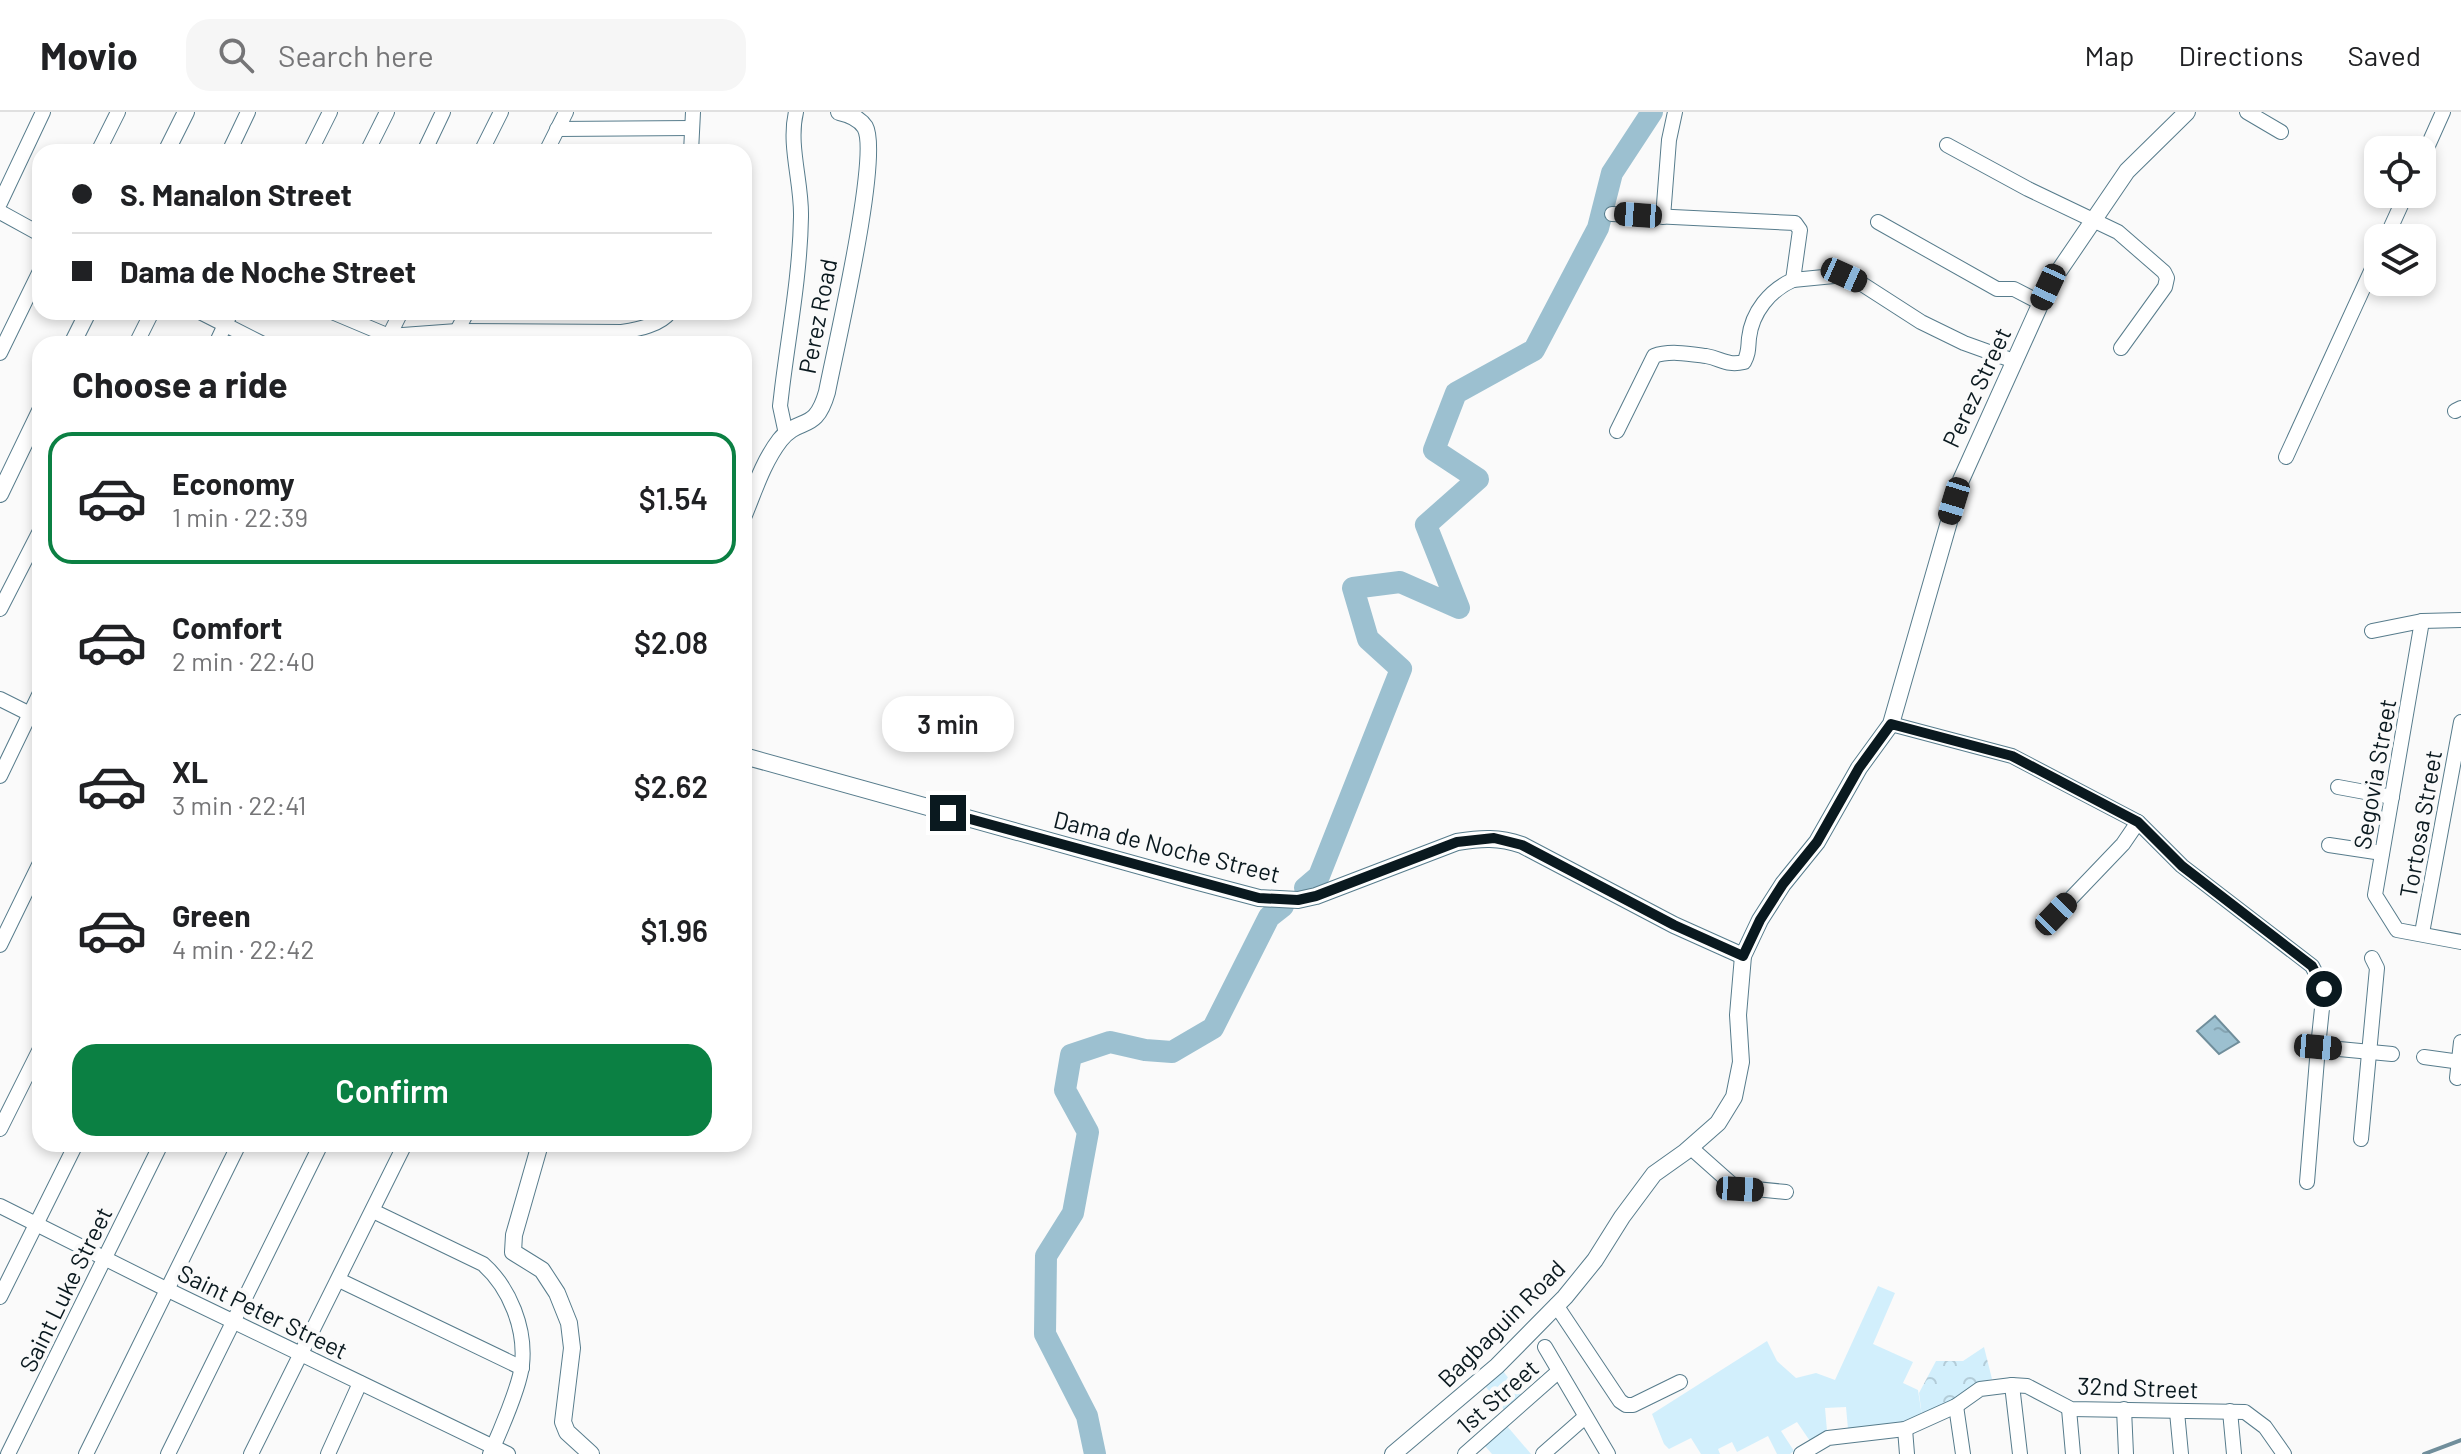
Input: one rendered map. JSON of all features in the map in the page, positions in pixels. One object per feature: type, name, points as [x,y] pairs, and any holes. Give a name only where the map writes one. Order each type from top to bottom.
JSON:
[{"type":"street","points":[[0,203],[43,112]]},
{"type":"street","points":[[102,144],[118,112]]},
{"type":"street","points":[[170,144],[186,112]]},
{"type":"street","points":[[233,144],[248,112]]},
{"type":"street","points":[[314,144],[330,112]]},
{"type":"street","points":[[371,144],[387,112]]},
{"type":"street","points":[[428,144],[443,112]]},
{"type":"street","points":[[485,144],[501,112]]},
{"type":"street","points":[[550,144],[566,112]]},
{"type":"street","points":[[691,144],[693,112]]},
{"type":"street","points":[[786,434],[780,406],[797,273],[801,212],[793,133],[796,112]]},
{"type":"street","name":"Perez Road","points":[[752,497],[769,458],[786,434],[815,418],[824,402],[867,177],[868,135],[865,127],[859,120],[839,112]]},
{"type":"street","points":[[1663,217],[1669,140],[1675,112]]},
{"type":"street","name":"Perez Street","points":[[1891,724],[1961,480],[2048,287],[2127,171],[2187,112]]},
{"type":"street","points":[[2247,112],[2281,132]]},
{"type":"street","points":[[2432,136],[2443,112]]},
{"type":"street","points":[[557,129],[692,128]]},
{"type":"street","points":[[1947,145],[2118,232],[2164,272],[2167,278],[2165,287],[2121,348]]},
{"type":"street","points":[[0,212],[32,230]]},
{"type":"street","points":[[1612,214],[1795,223],[1800,230],[1793,280]]},
{"type":"street","points":[[1878,222],[1997,289],[2014,289],[2041,303]]},
{"type":"street","points":[[1617,431],[1654,356],[1663,353],[1709,357],[1732,365],[1744,362],[1749,352],[1749,336],[1761,304],[1779,286],[1793,280],[1844,275],[1872,289],[1921,322],[1964,343],[2014,361]]},
{"type":"street","points":[[0,353],[32,287]]},
{"type":"street","points":[[2286,457],[2364,287]]},
{"type":"street","points":[[231,320],[252,336]]},
{"type":"street","points":[[351,320],[380,336]]},
{"type":"street","points":[[457,331],[463,320]]},
{"type":"street","points":[[591,336],[633,330],[660,320]]},
{"type":"street","points":[[418,336],[457,331],[542,336]]},
{"type":"street","points":[[0,494],[32,428]]},
{"type":"street","points":[[0,609],[32,547]]},
{"type":"street","points":[[2372,631],[2422,621],[2461,620]]},
{"type":"street","name":"Segovia Street","points":[[2422,621],[2375,895],[2397,930],[2422,933]]},
{"type":"street","points":[[0,699],[32,715]]},
{"type":"street","points":[[0,776],[32,721]]},
{"type":"street","name":"Tortosa Street","points":[[2422,933],[2461,722]]},
{"type":"street","points":[[1891,724],[2012,756],[2138,822],[2182,866],[2312,966],[2324,989],[2307,1182]]},
{"type":"street","name":"Bagbaguin Road","points":[[1393,1454],[1497,1366],[1595,1260],[1654,1174],[1718,1123],[1734,1097],[1741,1062],[1738,1015],[1743,956],[1767,908],[1817,842],[1859,768],[1891,724]]},
{"type":"street","name":"Dama de Noche Street","points":[[752,758],[1201,883],[1280,901],[1316,896],[1457,842],[1480,838],[1508,840],[1549,858],[1674,925],[1743,956]]},
{"type":"street","points":[[2338,787],[2392,797]]},
{"type":"street","points":[[2056,914],[2123,844],[2138,822]]},
{"type":"street","points":[[2329,845],[2382,853]]},
{"type":"street","points":[[0,945],[32,879]]},
{"type":"street","points":[[2422,933],[2461,942]]},
{"type":"street","points":[[2361,1139],[2377,968],[2372,958]]},
{"type":"street","points":[[2457,1078],[2461,1042]]},
{"type":"street","points":[[2318,1047],[2392,1054]]},
{"type":"street","points":[[2424,1057],[2460,1062]]},
{"type":"street","points":[[0,1129],[32,1065]]},
{"type":"street","points":[[1690,1147],[1735,1187],[1786,1192]]},
{"type":"street","points":[[0,1297],[72,1152]]},
{"type":"street","name":"Saint Luke Street","points":[[8,1454],[157,1152]]},
{"type":"street","points":[[86,1454],[235,1152]]},
{"type":"street","points":[[168,1454],[317,1152]]},
{"type":"street","points":[[251,1454],[401,1152]]},
{"type":"street","points":[[538,1152],[514,1235],[513,1252],[542,1270],[557,1293],[569,1323],[572,1348],[563,1422],[567,1432],[585,1452]]},
{"type":"street","name":"Saint Peter Street","points":[[0,1206],[492,1450],[508,1454]]},
{"type":"street","points":[[373,1211],[483,1264],[494,1274],[509,1298],[523,1344],[522,1368],[492,1450]]},
{"type":"street","points":[[339,1280],[522,1368]]},
{"type":"street","points":[[1556,1305],[1620,1401],[1626,1405],[1633,1405],[1680,1382]]},
{"type":"street","points":[[1545,1347],[1608,1454]]},
{"type":"street","name":"1st Street","points":[[1465,1454],[1559,1371]]},
{"type":"street","points":[[328,1454],[360,1383]]},
{"type":"street","points":[[1801,1454],[1828,1438],[1905,1429],[1956,1406],[1980,1389],[2012,1385],[2020,1454]]},
{"type":"street","name":"32nd Street","points":[[2012,1385],[2027,1386],[2069,1409],[2245,1412],[2265,1427],[2284,1454]]},
{"type":"street","points":[[1956,1406],[1963,1454]]},
{"type":"street","points":[[2069,1409],[2073,1454]]},
{"type":"street","points":[[2124,1409],[2126,1454]]},
{"type":"street","points":[[2230,1411],[2234,1454]]},
{"type":"street","points":[[2177,1412],[2181,1454]]},
{"type":"street","points":[[1543,1454],[1585,1417]]},
{"type":"street","points":[[1905,1429],[1907,1454]]},
{"type":"green space","points":[[1878,1286],[1895,1293],[1873,1344],[1913,1362],[1903,1383],[1918,1390],[1922,1416],[1904,1425],[1860,1430],[1848,1429],[1846,1407],[1825,1408],[1827,1431],[1810,1441],[1797,1422],[1781,1431],[1794,1451],[1790,1454],[1777,1454],[1768,1436],[1737,1452],[1732,1442],[1718,1449],[1720,1454],[1701,1454],[1691,1438],[1669,1449],[1664,1444],[1652,1414],[1767,1341],[1777,1361],[1796,1378],[1816,1373],[1835,1380]]},
{"type":"green space","points":[[1984,1347],[1992,1379],[1976,1383],[1952,1401],[1922,1416],[1919,1393],[1936,1361],[1963,1361]]},
{"type":"green space","points":[[1503,1371],[1522,1396],[1504,1410],[1486,1387]]},
{"type":"green space","points":[[1507,1426],[1531,1454],[1492,1454],[1485,1446]]},
{"type":"water","points":[[2215,1016],[2239,1042],[2219,1054],[2197,1031]]},
{"type":"waterway","points":[[1305,888],[1319,876],[1401,669],[1368,639],[1353,588],[1400,582],[1459,608],[1426,525],[1478,479],[1434,450],[1456,393],[1534,350],[1598,228],[1612,173],[1652,112]]},
{"type":"waterway","points":[[1095,1454],[1087,1416],[1045,1334],[1046,1256],[1073,1213],[1088,1132],[1065,1090],[1071,1055],[1110,1042],[1172,1052],[1213,1028],[1269,917],[1283,906]]},
{"type":"waterway","points":[[2424,1454],[2461,1440]]},
{"type":"route","points":[[948,813],[1259,898],[1280,901],[1316,896],[1457,842],[1480,838],[1508,840],[1549,858],[1674,925],[1743,956],[1760,920],[1783,884],[1817,842],[1859,768],[1891,724],[1900,725],[2012,756],[2138,822],[2182,866],[2312,966],[2324,989]]}]
